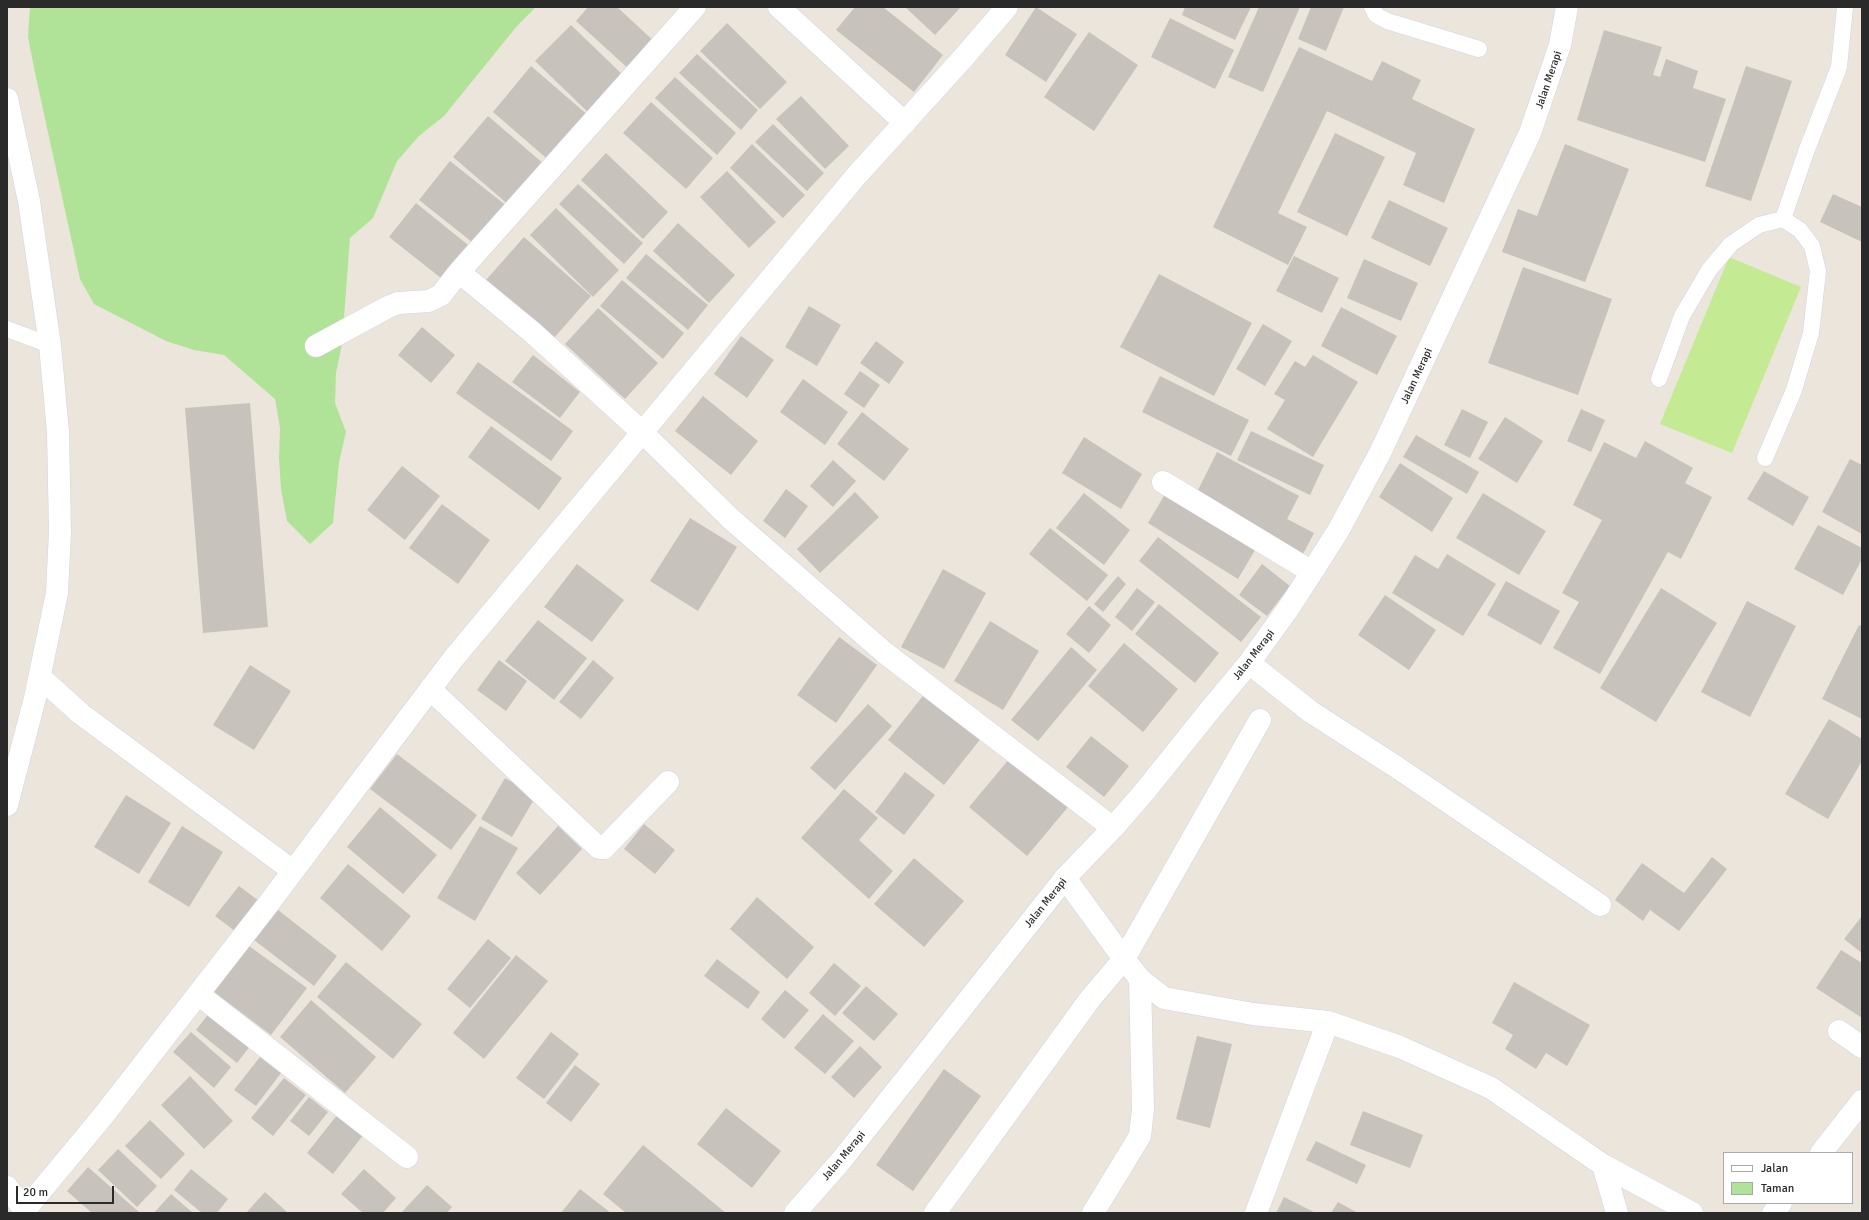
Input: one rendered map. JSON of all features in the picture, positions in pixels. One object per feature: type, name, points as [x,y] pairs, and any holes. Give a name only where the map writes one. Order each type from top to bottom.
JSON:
[{"type":"street","points":[[316,346],[388,307],[398,303],[436,299],[441,295],[459,272],[695,7]]},
{"type":"street","points":[[779,7],[905,123]]},
{"type":"street","points":[[7,1187],[26,1212],[103,1116],[293,871],[458,652],[857,175],[1007,7]]},
{"type":"street","name":"Jalan Merapi","points":[[795,1213],[840,1162],[1065,878],[1113,828],[1249,663],[1288,609],[1312,572],[1338,531],[1380,453],[1524,148],[1560,45],[1567,7]]},
{"type":"street","points":[[7,99],[29,201],[50,345],[58,432],[60,531],[57,593],[40,677],[7,806]]},
{"type":"street","points":[[459,272],[532,332],[642,432],[730,520],[885,653],[1113,828]]},
{"type":"street","points":[[1163,482],[1312,572]]},
{"type":"street","points":[[1249,663],[1311,712],[1398,768],[1600,906]]},
{"type":"street","points":[[40,677],[81,714],[293,871]]},
{"type":"street","points":[[430,689],[599,848],[604,848],[668,782]]},
{"type":"street","points":[[935,1213],[1090,999],[1124,960],[1260,720]]},
{"type":"street","points":[[1065,878],[1124,960],[1140,979],[1164,998],[1253,1014],[1328,1022],[1400,1047],[1491,1088],[1603,1165],[1692,1213]]},
{"type":"street","points":[[1093,1213],[1140,1136],[1143,1109],[1140,979]]},
{"type":"street","points":[[198,994],[407,1157]]},
{"type":"street","points":[[1256,1213],[1328,1022]]},
{"type":"street","points":[[1839,1031],[1862,1047]]},
{"type":"street","points":[[1822,1152],[1862,1101]]},
{"type":"street","points":[[1603,1165],[1617,1213]]},
{"type":"street","points":[[1773,1213],[1780,1204]]},
{"type":"lane","points":[[1372,7],[1376,15],[1387,21],[1479,49]]},
{"type":"lane","points":[[1783,219],[1806,152],[1839,67],[1845,7]]},
{"type":"lane","points":[[1660,379],[1682,316],[1709,270],[1731,244],[1759,224],[1783,219],[1800,230],[1812,246],[1818,271],[1809,340],[1794,390],[1765,458]]},
{"type":"lane","points":[[7,329],[50,345]]},
{"type":"green space","points":[[30,7],[536,7],[517,26],[444,116],[419,136],[397,161],[373,218],[350,238],[342,344],[336,373],[335,403],[346,432],[339,462],[333,523],[310,544],[287,521],[281,489],[279,458],[280,428],[275,399],[224,355],[194,350],[166,341],[94,304],[80,279],[28,37]]},
{"type":"green space","points":[[1729,257],[1801,287],[1732,453],[1660,424]]},
{"type":"building","points":[[588,7],[617,7],[656,43],[631,71],[576,21]]},
{"type":"building","points":[[855,7],[883,7],[943,55],[914,92],[836,30]]},
{"type":"building","points":[[905,7],[961,7],[935,35]]},
{"type":"building","points":[[1036,7],[1077,34],[1046,82],[1005,55]]},
{"type":"building","points":[[1185,7],[1251,7],[1235,40],[1182,15]]},
{"type":"building","points":[[1259,7],[1300,7],[1263,92],[1228,77]]},
{"type":"building","points":[[1311,7],[1344,7],[1326,51],[1298,39]]},
{"type":"building","points":[[1170,18],[1234,50],[1215,89],[1151,57]]},
{"type":"building","points":[[727,23],[787,82],[760,109],[700,51]]},
{"type":"building","points":[[571,25],[627,79],[592,116],[535,61]]},
{"type":"building","points":[[1604,30],[1662,47],[1653,75],[1660,77],[1666,59],[1698,71],[1693,88],[1726,99],[1705,162],[1577,120]]},
{"type":"building","points":[[1089,32],[1138,65],[1094,131],[1044,97]]},
{"type":"building","points":[[1299,47],[1372,81],[1382,61],[1421,80],[1412,99],[1475,129],[1444,203],[1403,185],[1416,153],[1327,111],[1278,213],[1307,227],[1288,265],[1213,227]]},
{"type":"building","points":[[697,54],[758,110],[741,130],[679,73]]},
{"type":"building","points":[[531,66],[590,117],[552,163],[493,112]]},
{"type":"building","points":[[1746,66],[1792,81],[1751,201],[1705,186]]},
{"type":"building","points":[[675,77],[736,133],[717,155],[655,98]]},
{"type":"building","points":[[801,96],[849,146],[825,169],[776,119]]},
{"type":"building","points":[[651,102],[713,158],[686,189],[623,133]]},
{"type":"building","points":[[488,116],[545,165],[510,206],[453,157]]},
{"type":"building","points":[[773,124],[824,173],[807,191],[755,142]]},
{"type":"building","points":[[1335,133],[1385,157],[1347,236],[1297,212]]},
{"type":"building","points":[[752,144],[805,195],[783,218],[730,168]]},
{"type":"building","points":[[1565,144],[1629,169],[1585,282],[1502,252],[1518,209],[1537,216]]},
{"type":"building","points":[[606,153],[668,212],[643,239],[581,180]]},
{"type":"building","points":[[450,161],[508,207],[477,246],[419,200]]},
{"type":"building","points":[[727,171],[776,222],[749,248],[700,197]]},
{"type":"building","points":[[578,184],[643,243],[624,264],[559,204]]},
{"type":"building","points":[[1833,194],[1862,207],[1862,242],[1820,222]]},
{"type":"building","points":[[1389,200],[1448,228],[1430,266],[1371,238]]},
{"type":"building","points":[[416,203],[473,249],[446,282],[389,237]]},
{"type":"building","points":[[556,208],[619,270],[593,297],[530,235]]},
{"type":"building","points":[[678,223],[735,275],[709,303],[653,251]]},
{"type":"building","points":[[524,237],[591,296],[553,339],[486,280]]},
{"type":"building","points":[[646,254],[708,305],[688,330],[626,278]]},
{"type":"building","points":[[1294,256],[1339,278],[1322,313],[1276,291]]},
{"type":"building","points":[[1364,259],[1418,283],[1401,321],[1347,298]]},
{"type":"building","points":[[1523,267],[1612,299],[1578,395],[1488,363]]},
{"type":"building","points":[[1159,274],[1252,323],[1214,396],[1120,347]]},
{"type":"building","points":[[622,280],[684,333],[663,359],[600,306]]},
{"type":"building","points":[[809,306],[841,325],[817,366],[785,347]]},
{"type":"building","points":[[1341,307],[1397,336],[1377,375],[1321,346]]},
{"type":"building","points":[[598,308],[658,363],[625,399],[565,344]]},
{"type":"building","points":[[1263,324],[1292,341],[1265,386],[1236,369]]},
{"type":"building","points":[[422,327],[455,355],[431,383],[398,355]]},
{"type":"building","points":[[741,336],[774,360],[747,398],[714,374]]},
{"type":"building","points":[[876,341],[904,362],[889,384],[860,363]]},
{"type":"building","points":[[533,355],[580,392],[560,418],[512,382]]},
{"type":"building","points":[[1313,355],[1358,382],[1313,457],[1267,429],[1285,400],[1274,394],[1295,361],[1305,367]]},
{"type":"building","points":[[478,362],[573,431],[551,461],[456,393]]},
{"type":"building","points":[[860,371],[880,385],[864,408],[844,394]]},
{"type":"building","points":[[1160,376],[1249,420],[1231,456],[1142,412]]},
{"type":"building","points":[[803,379],[848,412],[825,445],[780,412]]},
{"type":"building","points":[[703,396],[758,441],[731,475],[675,431]]},
{"type":"building","points":[[250,403],[268,627],[203,633],[185,408]]},
{"type":"building","points":[[1462,409],[1488,422],[1470,458],[1444,445]]},
{"type":"building","points":[[1581,409],[1605,420],[1591,452],[1567,441]]},
{"type":"building","points":[[862,412],[909,449],[884,481],[837,444]]},
{"type":"building","points":[[1505,417],[1543,441],[1517,483],[1478,459]]},
{"type":"building","points":[[491,426],[562,478],[539,510],[468,457]]},
{"type":"building","points":[[1251,431],[1324,465],[1310,495],[1237,460]]},
{"type":"building","points":[[1416,435],[1479,472],[1467,494],[1403,457]]},
{"type":"building","points":[[1084,437],[1142,474],[1121,509],[1062,473]]},
{"type":"building","points":[[1645,441],[1693,468],[1685,483],[1712,497],[1681,559],[1668,552],[1600,674],[1553,648],[1579,602],[1562,593],[1602,520],[1573,505],[1604,442],[1636,458]]},
{"type":"building","points":[[1217,452],[1299,496],[1287,519],[1314,533],[1303,554],[1195,496]]},
{"type":"building","points":[[1850,459],[1862,465],[1862,534],[1822,512]]},
{"type":"building","points":[[833,460],[856,481],[833,507],[810,486]]},
{"type":"building","points":[[1400,463],[1453,498],[1432,532],[1379,497]]},
{"type":"building","points":[[402,466],[440,496],[405,540],[367,510]]},
{"type":"building","points":[[1764,471],[1809,497],[1793,526],[1747,499]]},
{"type":"building","points":[[786,489],[808,506],[785,538],[763,521]]},
{"type":"building","points":[[1168,489],[1258,545],[1238,579],[1148,523]]},
{"type":"building","points":[[855,492],[879,517],[820,573],[797,549]]},
{"type":"building","points":[[1084,493],[1130,530],[1104,565],[1056,528]]},
{"type":"building","points":[[1483,493],[1546,531],[1519,575],[1456,538]]},
{"type":"building","points":[[442,504],[490,540],[458,584],[409,548]]},
{"type":"building","points":[[690,518],[737,547],[698,611],[650,581]]},
{"type":"building","points":[[1818,525],[1862,548],[1862,559],[1843,595],[1794,569]]},
{"type":"building","points":[[1050,528],[1108,575],[1087,601],[1029,554]]},
{"type":"building","points":[[1158,537],[1261,617],[1241,642],[1139,561]]},
{"type":"building","points":[[1447,554],[1496,584],[1463,636],[1392,593],[1415,555],[1438,569]]},
{"type":"building","points":[[577,564],[624,600],[592,642],[544,607]]},
{"type":"building","points":[[1262,564],[1290,586],[1267,616],[1239,595]]},
{"type":"building","points":[[943,569],[986,593],[944,669],[901,647]]},
{"type":"building","points":[[1118,576],[1126,584],[1103,612],[1094,604]]},
{"type":"building","points":[[1506,581],[1560,611],[1541,645],[1487,615]]},
{"type":"building","points":[[1137,588],[1155,602],[1132,631],[1115,617]]},
{"type":"building","points":[[1661,588],[1717,623],[1656,722],[1600,688]]},
{"type":"building","points":[[1385,595],[1436,630],[1409,670],[1358,635]]},
{"type":"building","points":[[1747,601],[1796,626],[1750,717],[1701,692]]},
{"type":"building","points":[[1159,604],[1219,653],[1195,683],[1135,634]]},
{"type":"building","points":[[1089,606],[1111,625],[1089,653],[1066,634]]},
{"type":"building","points":[[538,620],[587,658],[554,700],[505,661]]},
{"type":"building","points":[[990,621],[1039,651],[1003,710],[954,681]]},
{"type":"building","points":[[1859,625],[1862,626],[1862,719],[1822,699]]},
{"type":"building","points":[[839,637],[877,665],[836,723],[797,695]]},
{"type":"building","points":[[1124,643],[1178,689],[1143,732],[1088,686]]},
{"type":"building","points":[[1071,647],[1097,670],[1038,741],[1011,720]]},
{"type":"building","points":[[499,660],[527,681],[506,711],[477,690]]},
{"type":"building","points":[[593,660],[614,678],[581,719],[559,702]]},
{"type":"building","points":[[250,665],[291,691],[254,750],[213,725]]},
{"type":"building","points":[[926,692],[982,737],[944,785],[888,740]]},
{"type":"building","points":[[868,704],[892,726],[835,790],[810,768]]},
{"type":"building","points":[[1829,719],[1862,739],[1862,761],[1828,819],[1785,794]]},
{"type":"building","points":[[1091,736],[1129,766],[1104,797],[1066,767]]},
{"type":"building","points":[[397,754],[477,815],[451,850],[370,789]]},
{"type":"building","points":[[1010,758],[1068,807],[1027,856],[969,807]]},
{"type":"building","points":[[905,772],[935,795],[904,835],[875,812]]},
{"type":"building","points":[[505,778],[536,796],[512,837],[481,819]]},
{"type":"building","points":[[844,789],[878,818],[859,840],[893,871],[869,899],[801,838]]},
{"type":"building","points":[[126,795],[171,823],[139,874],[94,847]]},
{"type":"building","points":[[380,807],[437,855],[403,894],[347,847]]},
{"type":"building","points":[[644,824],[675,850],[655,874],[624,849]]},
{"type":"building","points":[[182,826],[223,852],[189,907],[148,882]]},
{"type":"building","points":[[480,826],[518,848],[475,921],[437,898]]},
{"type":"building","points":[[558,826],[582,849],[540,895],[516,873]]},
{"type":"building","points":[[1712,857],[1727,869],[1679,931],[1650,910],[1643,921],[1615,900],[1642,863],[1684,893]]},
{"type":"building","points":[[914,858],[964,901],[924,947],[874,904]]},
{"type":"building","points":[[348,864],[411,916],[382,951],[320,898]]},
{"type":"building","points":[[239,886],[259,901],[235,931],[215,916]]},
{"type":"building","points":[[757,897],[814,947],[787,979],[730,929]]},
{"type":"building","points":[[278,910],[337,956],[314,986],[254,940]]},
{"type":"building","points":[[1862,916],[1862,953],[1844,939]]},
{"type":"building","points":[[488,939],[511,958],[470,1008],[447,989]]},
{"type":"building","points":[[249,946],[307,988],[271,1035],[214,992]]},
{"type":"building","points":[[1841,950],[1862,963],[1862,1018],[1816,988]]},
{"type":"building","points":[[516,955],[548,981],[484,1059],[453,1033]]},
{"type":"building","points":[[717,959],[760,992],[748,1009],[704,976]]},
{"type":"building","points":[[346,962],[422,1024],[393,1059],[317,997]]},
{"type":"building","points":[[834,963],[861,986],[835,1016],[809,993]]},
{"type":"building","points":[[1514,982],[1590,1025],[1567,1066],[1546,1053],[1536,1069],[1505,1049],[1513,1035],[1492,1023]]},
{"type":"building","points":[[866,986],[898,1014],[874,1041],[842,1013]]},
{"type":"building","points":[[785,990],[809,1010],[784,1039],[761,1019]]},
{"type":"building","points":[[311,1000],[376,1057],[345,1093],[280,1037]]},
{"type":"building","points":[[213,1008],[254,1041],[237,1063],[196,1030]]},
{"type":"building","points":[[823,1014],[854,1041],[825,1074],[794,1048]]},
{"type":"building","points":[[191,1032],[231,1067],[214,1088],[173,1052]]},
{"type":"building","points":[[551,1032],[579,1054],[544,1099],[516,1078]]},
{"type":"building","points":[[1197,1036],[1232,1044],[1210,1128],[1176,1119]]},
{"type":"building","points":[[860,1046],[882,1067],[854,1098],[831,1077]]},
{"type":"building","points":[[260,1057],[281,1073],[256,1106],[234,1090]]},
{"type":"building","points":[[575,1065],[600,1084],[571,1122],[546,1103]]},
{"type":"building","points":[[944,1069],[981,1096],[913,1191],[876,1165]]},
{"type":"building","points":[[190,1076],[233,1121],[204,1149],[161,1105]]},
{"type":"building","points":[[284,1078],[306,1095],[273,1136],[251,1118]]},
{"type":"building","points":[[309,1097],[328,1112],[309,1136],[290,1121]]},
{"type":"building","points":[[726,1108],[781,1151],[752,1188],[697,1144]]},
{"type":"building","points":[[1363,1111],[1423,1135],[1410,1168],[1350,1145]]},
{"type":"building","points":[[338,1114],[364,1134],[333,1174],[307,1153]]},
{"type":"building","points":[[150,1120],[185,1154],[161,1179],[125,1146]]},
{"type":"building","points":[[1316,1141],[1366,1165],[1357,1184],[1306,1160]]},
{"type":"building","points":[[643,1145],[726,1213],[626,1213],[603,1194]]},
{"type":"building","points":[[118,1149],[157,1186],[137,1207],[98,1170]]},
{"type":"building","points":[[88,1167],[140,1213],[92,1213],[67,1191]]},
{"type":"building","points":[[191,1169],[228,1199],[217,1213],[202,1213],[174,1190]]},
{"type":"building","points":[[364,1169],[396,1198],[383,1213],[363,1213],[341,1194]]},
{"type":"building","points":[[427,1185],[452,1207],[447,1213],[401,1213]]},
{"type":"building","points":[[580,1189],[611,1213],[561,1213]]},
{"type":"building","points":[[265,1192],[288,1213],[246,1213]]},
{"type":"building","points":[[171,1194],[186,1207],[193,1213],[154,1213]]},
{"type":"building","points":[[1284,1197],[1316,1213],[1276,1213]]},
{"type":"building","points":[[1338,1202],[1358,1213],[1331,1213]]}]
